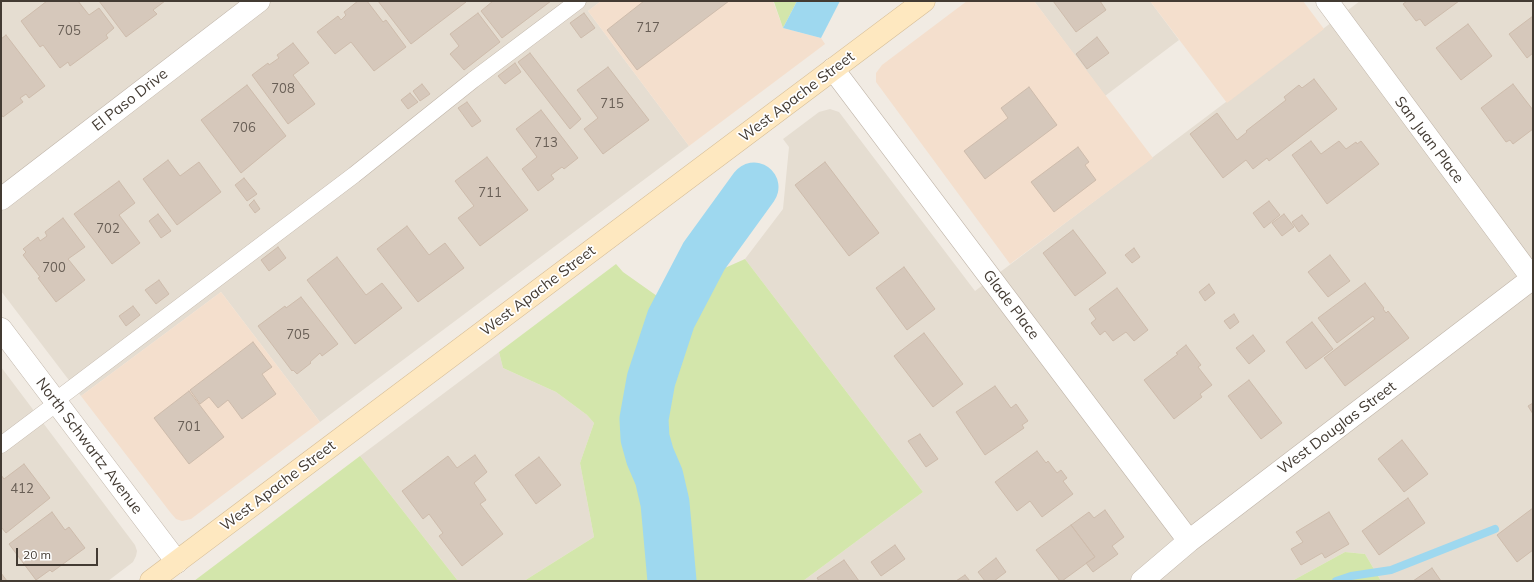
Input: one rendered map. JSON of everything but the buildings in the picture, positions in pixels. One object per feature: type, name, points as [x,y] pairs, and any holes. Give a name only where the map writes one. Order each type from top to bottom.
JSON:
[{"type":"main road","name":"West Apache Street","points":[[151,581],[924,1]]},
{"type":"street","name":"El Paso Drive","points":[[1,199],[259,1]]},
{"type":"street","name":"San Juan Place","points":[[1327,1],[1533,278]]},
{"type":"street","name":"Glade Place","points":[[833,69],[1190,541]]},
{"type":"street","name":"West Douglas Street","points":[[1142,581],[1190,541],[1533,278]]},
{"type":"street","name":"North Schwartz Avenue","points":[[1,330],[177,562]]},
{"type":"lane","points":[[1,444],[354,176],[473,80],[578,1]]},
{"type":"shaded area","points":[[1,1],[601,1],[588,11],[689,146],[320,422],[221,292],[81,396],[1,291]]},
{"type":"shaded area","points":[[601,1],[773,1],[783,28],[821,38],[825,44],[689,146],[588,11]]},
{"type":"shaded area","points":[[967,1],[1034,1],[1153,158],[1010,264],[876,82],[876,73],[882,65]]},
{"type":"shaded area","points":[[1034,1],[1150,1],[1179,40],[1105,96]]},
{"type":"shaded area","points":[[1150,1],[1303,1],[1324,29],[1227,103]]},
{"type":"shaded area","points":[[1360,1],[1530,1],[1533,6],[1533,581],[1381,581],[1365,554],[1345,552],[1292,581],[803,581],[923,492],[745,259],[783,209],[789,147],[783,139],[819,112],[830,109],[839,112],[975,291]]},
{"type":"shaded area","points":[[221,292],[320,422],[191,519],[182,521],[176,519],[170,512],[81,396]]},
{"type":"shaded area","points":[[499,352],[503,368],[556,392],[587,415],[594,423],[580,463],[594,537],[524,581],[458,581],[360,456]]},
{"type":"shaded area","points":[[1,367],[135,545],[137,551],[133,562],[108,581],[1,581]]},
{"type":"green space","points":[[773,1],[797,1],[783,28],[774,2]]},
{"type":"green space","points":[[745,259],[923,492],[803,581],[682,581],[674,487],[663,449],[658,421],[693,321],[718,271]]},
{"type":"green space","points":[[616,264],[623,272],[657,296],[676,288],[671,305],[655,329],[642,364],[628,428],[656,494],[663,581],[524,581],[594,537],[580,463],[594,423],[587,415],[556,392],[503,368],[499,352]]},
{"type":"green space","points":[[360,456],[458,581],[194,581]]},
{"type":"green space","points":[[1345,552],[1365,554],[1381,581],[1292,581]]},
{"type":"sand","points":[[739,180],[769,188],[764,202],[718,271],[693,321],[658,420],[663,449],[681,521],[682,581],[663,581],[656,494],[628,428],[642,364],[655,329],[671,305],[685,263],[731,196]]},
{"type":"water","points":[[797,1],[840,1],[821,38],[783,28]]},
{"type":"waterway","points":[[672,581],[665,503],[659,477],[650,456],[645,438],[644,419],[651,380],[671,319],[704,256],[754,187]]},
{"type":"waterway","points":[[1336,581],[1351,576],[1391,570],[1495,529]]}]
